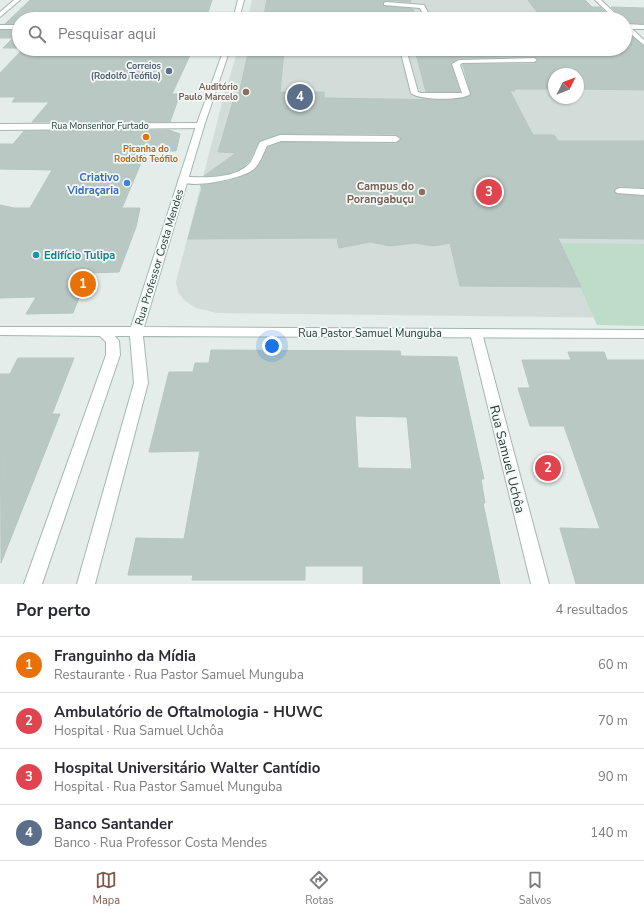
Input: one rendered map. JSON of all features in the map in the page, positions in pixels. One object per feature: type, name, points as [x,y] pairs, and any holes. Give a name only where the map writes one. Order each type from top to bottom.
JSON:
[{"type":"street","points":[[0,15],[17,0]]},
{"type":"street","points":[[238,12],[241,0]]},
{"type":"street","points":[[598,0],[611,12]]},
{"type":"street","points":[[386,4],[421,5],[426,12]]},
{"type":"street","points":[[632,26],[644,27]]},
{"type":"street","points":[[0,27],[12,27]]},
{"type":"street","points":[[632,32],[644,43]]},
{"type":"street","name":"Rua Professor Costa Mendes","points":[[86,584],[141,383],[136,332],[200,126],[225,56]]},
{"type":"street","points":[[405,56],[415,93],[420,96],[462,96],[466,94],[456,64],[459,61],[534,60]]},
{"type":"street","name":"Rua Monsenhor Furtado","points":[[0,127],[200,126]]},
{"type":"street","points":[[183,180],[218,179],[237,175],[251,167],[264,144],[280,138],[396,139]]},
{"type":"street","points":[[620,192],[644,192]]},
{"type":"street","points":[[33,584],[114,355],[112,341],[103,331]]},
{"type":"street","name":"Rua Pastor Samuel Munguba","points":[[0,332],[103,331],[644,334]]},
{"type":"street","name":"Rua Samuel Uchôa","points":[[476,333],[540,584]]},
{"type":"shaded area","points":[[252,0],[585,0],[597,12],[249,12]]},
{"type":"shaded area","name":"Campus do Porangabuçu","points":[[632,52],[644,57],[644,318],[217,313],[196,308],[185,301],[178,292],[176,282],[222,103],[236,56],[632,56]]},
{"type":"green space","points":[[561,243],[644,244],[644,326],[597,325]]},
{"type":"building","points":[[30,0],[212,0],[208,12],[18,12]]},
{"type":"building","points":[[267,0],[386,0],[382,5],[413,9],[414,12],[264,12]]},
{"type":"building","points":[[386,0],[410,0],[411,2]]},
{"type":"building","points":[[528,0],[585,0],[592,7],[600,7],[605,12],[537,12]]},
{"type":"building","points":[[611,7],[644,8],[644,24],[632,23],[632,12],[616,12]]},
{"type":"building","points":[[12,17],[12,24],[5,24]]},
{"type":"building","points":[[0,30],[12,30],[12,38],[0,38]]},
{"type":"building","points":[[632,37],[644,46],[644,90],[584,89],[584,68],[548,68],[548,89],[514,89],[515,91],[510,91],[533,135],[554,135],[558,141],[644,141],[644,188],[620,186],[614,191],[617,194],[644,196],[644,239],[558,238],[581,287],[460,286],[450,243],[433,246],[415,243],[390,246],[370,242],[339,248],[337,238],[188,239],[202,188],[200,185],[229,181],[250,173],[258,166],[268,147],[281,142],[396,144],[402,139],[396,134],[280,134],[259,141],[249,161],[242,168],[226,174],[204,176],[236,153],[218,152],[234,98],[238,98],[247,56],[284,56],[280,92],[324,92],[324,98],[450,100],[466,98],[471,95],[463,64],[534,64],[538,60],[534,56],[632,56]]},
{"type":"building","points":[[12,39],[12,48],[3,48]]},
{"type":"building","points":[[16,56],[190,56],[172,94],[180,94],[170,122],[32,122],[49,102],[12,102],[16,97],[0,97],[0,73]]},
{"type":"building","points":[[417,56],[534,56],[459,58],[451,64],[460,92],[426,92]]},
{"type":"building","points":[[169,130],[180,134],[176,151],[146,151],[122,208],[140,208],[136,227],[119,272],[89,273],[73,313],[26,314],[36,297],[0,298],[0,205],[14,208],[30,208],[52,170],[0,169],[0,144],[13,144],[24,131]]},
{"type":"building","points":[[211,350],[400,351],[401,356],[457,357],[484,479],[481,479],[485,503],[483,503],[500,584],[363,584],[363,566],[305,566],[305,580],[192,580],[193,575],[128,575],[136,538],[184,539],[200,451],[149,452],[169,372],[193,372],[195,363],[209,363]],"holes":[[[355,416],[407,417],[412,469],[358,468]]]},
{"type":"building","points":[[568,352],[604,352],[607,360],[644,360],[644,584],[576,584],[560,528],[600,529],[564,426],[530,426],[518,388],[530,388],[522,360],[571,360]]},
{"type":"building","points":[[18,358],[74,358],[52,414],[60,414],[1,563],[0,374],[10,374]]},
{"type":"place","name":"Correios (Rodolfo Teófilo)","points":[[169,71]]},
{"type":"place","name":"Auditório Paulo Marcelo","points":[[246,92]]},
{"type":"place","name":"Banco Santander","points":[[300,97]]},
{"type":"place","name":"Picanha do Rodolfo Teófilo","points":[[146,137]]},
{"type":"place","name":"Criativo Vidraçaria","points":[[127,183]]},
{"type":"place","name":"Campus do Porangabuçu","points":[[422,192]]},
{"type":"place","name":"Hospital Universitário Walter Cantídio","points":[[489,192]]},
{"type":"place","name":"Edifício Tulipa","points":[[36,255]]},
{"type":"place","name":"Franguinho da Mídia","points":[[83,284]]},
{"type":"place","name":"Ambulatório de Oftalmologia - HUWC","points":[[548,468]]}]
